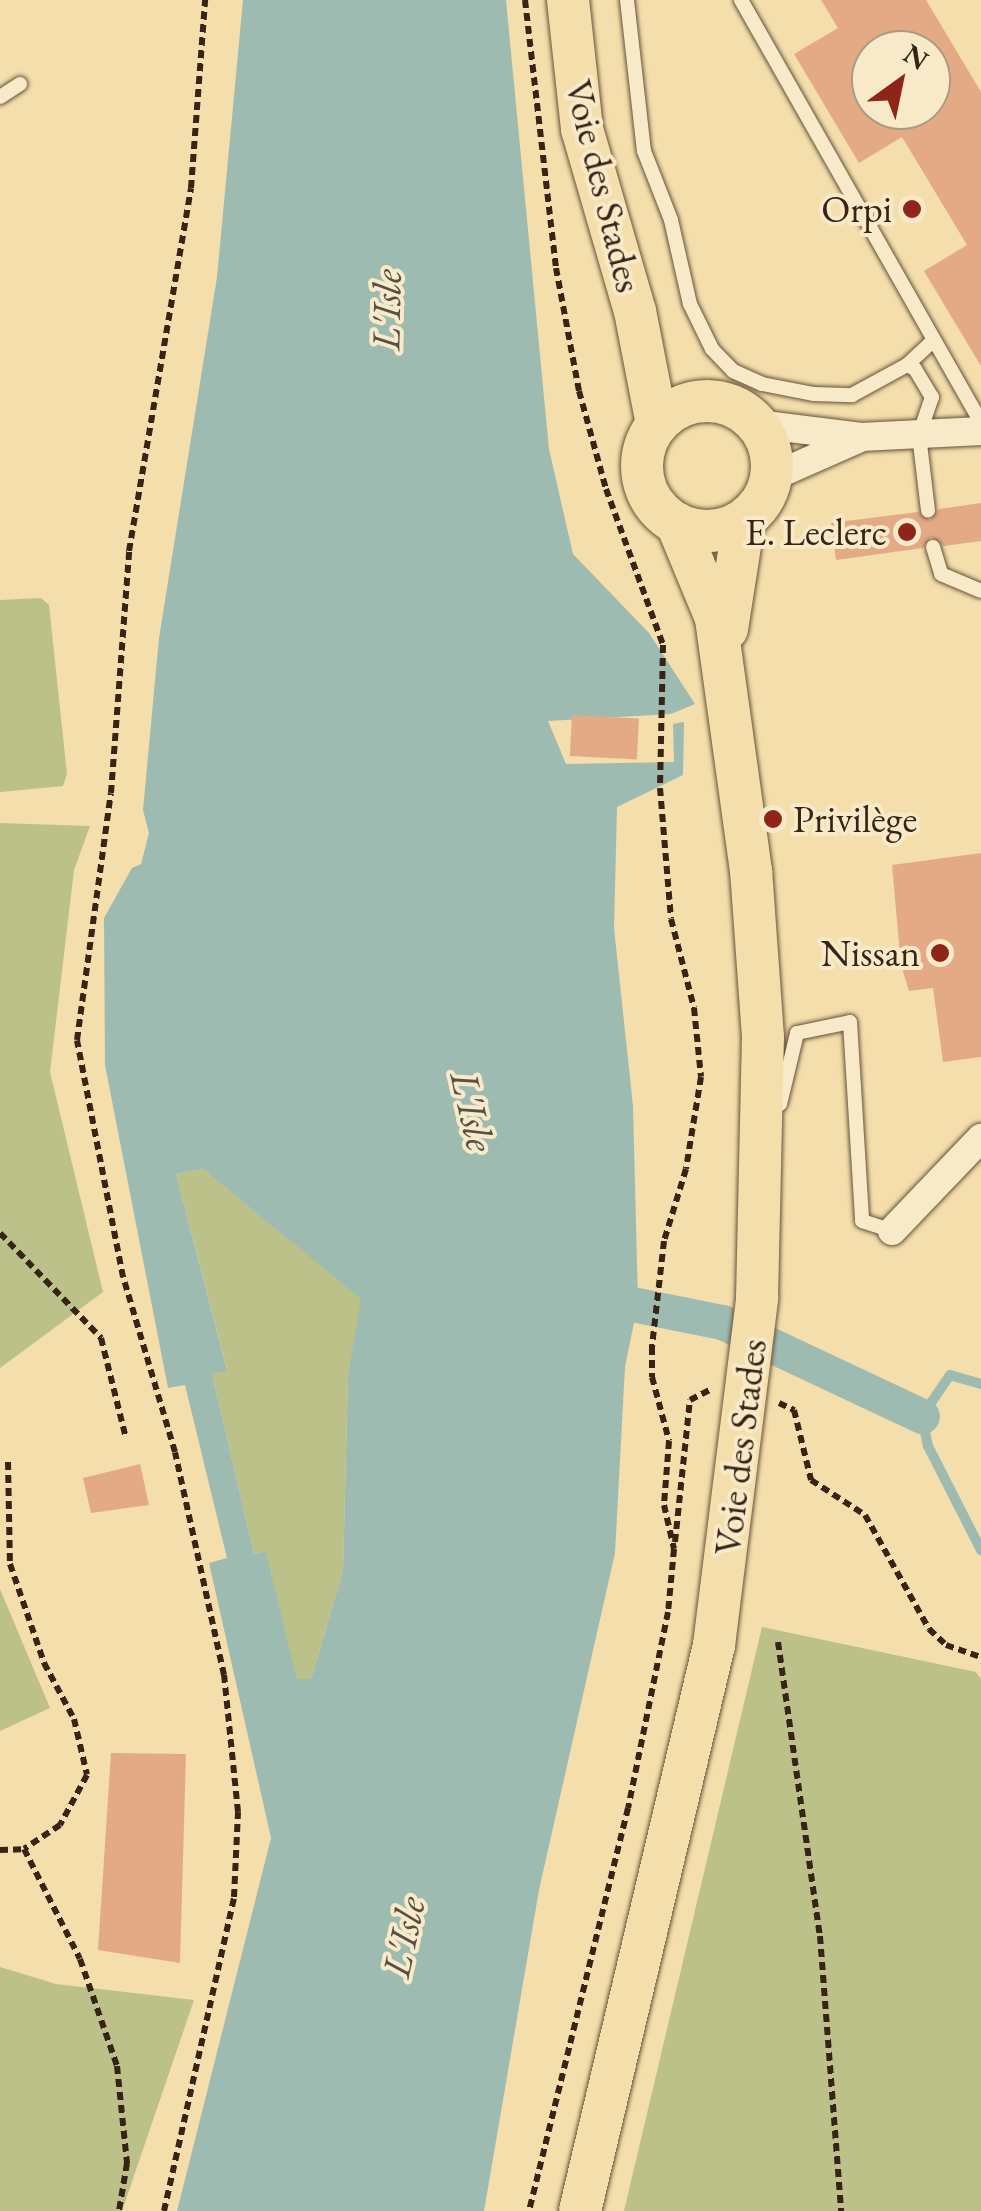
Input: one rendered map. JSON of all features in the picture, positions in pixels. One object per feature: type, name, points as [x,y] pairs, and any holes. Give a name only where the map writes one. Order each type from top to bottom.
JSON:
[{"type":"main road","name":"Voie des Stades","points":[[568,0],[582,130],[635,311],[656,424]]},
{"type":"main road","name":"Voie des Stades","points":[[635,311],[673,366],[708,400]]},
{"type":"main road","points":[[708,400],[744,411],[757,424],[772,458],[772,477],[744,520],[711,532],[677,524],[661,512],[642,479],[646,440],[656,424],[689,403],[708,400]]},
{"type":"main road","name":"Voie des Stades","points":[[726,669],[732,574],[744,520]]},
{"type":"main road","name":"Voie des Stades","points":[[580,2211],[698,1724],[728,1562],[756,1299],[763,1037],[751,871],[726,669],[705,581],[677,524]]},
{"type":"street","points":[[757,424],[861,437],[981,431]]},
{"type":"street","points":[[772,477],[861,437]]},
{"type":"street","points":[[892,1231],[981,1138]]},
{"type":"lane","points":[[627,0],[644,151],[672,220],[690,304],[712,349],[733,371],[762,384],[814,394],[852,395],[906,365],[934,341]]},
{"type":"lane","points":[[741,0],[981,423]]},
{"type":"lane","points":[[0,96],[20,84]]},
{"type":"lane","points":[[906,365],[930,388],[919,435],[928,510]]},
{"type":"lane","points":[[933,547],[941,574],[981,591]]},
{"type":"lane","points":[[760,1203],[792,1041],[804,1028],[850,1022],[862,1221],[892,1231]]},
{"type":"path","points":[[164,2211],[234,1897],[238,1812],[224,1675],[175,1452],[122,1277],[78,1040],[111,793],[130,551],[191,188],[205,0]]},
{"type":"path","points":[[525,0],[556,268],[580,391],[606,489],[663,645],[660,788],[671,919],[694,1008],[701,1077],[662,1262],[652,1347],[652,1377],[669,1441],[664,1505],[674,1548]]},
{"type":"path","points":[[0,1233],[101,1338],[126,1438]]},
{"type":"path","points":[[529,2211],[650,1711],[674,1548],[690,1400],[695,1393],[749,1389],[794,1410],[810,1480],[865,1515],[929,1630],[946,1646],[981,1656]]},
{"type":"path","points":[[0,1850],[24,1849],[60,1826],[87,1775],[74,1718],[38,1649],[10,1564],[8,1462]]},
{"type":"path","points":[[778,1642],[820,1936],[841,2211]]},
{"type":"path","points":[[24,1849],[80,1959],[116,2066],[126,2144],[119,2211]]},
{"type":"green space","points":[[41,598],[49,605],[67,774],[63,786],[0,792],[0,600]]},
{"type":"green space","points":[[0,823],[90,826],[74,870],[50,1072],[103,1292],[0,1368]]},
{"type":"green space","points":[[203,1169],[362,1299],[348,1374],[343,1571],[311,1679],[297,1680],[266,1553],[254,1554],[212,1374],[227,1369],[176,1174]]},
{"type":"green space","points":[[0,1589],[50,1708],[0,1731]]},
{"type":"green space","points":[[762,1627],[976,1672],[981,1679],[981,2211],[624,2211]]},
{"type":"green space","points":[[0,1967],[56,1984],[194,2000],[122,2211],[0,2211]]},
{"type":"water","name":"L'Isle","points":[[243,0],[506,0],[549,449],[573,554],[649,633],[695,704],[671,714],[548,721],[566,764],[674,762],[673,724],[684,722],[683,775],[617,807],[614,928],[633,1106],[638,1303],[625,1367],[615,1553],[539,1890],[484,2211],[177,2211],[271,1838],[209,1563],[227,1558],[185,1385],[168,1388],[105,1065],[104,918],[132,868],[141,864],[149,833],[143,810],[159,638],[217,277]],"holes":[[[203,1169],[361,1299],[348,1374],[343,1571],[311,1679],[297,1679],[266,1552],[254,1554],[212,1374],[227,1370],[176,1174]]]},
{"type":"building","points":[[821,0],[926,0],[944,30],[851,30],[851,130],[951,130],[951,42],[981,92],[981,366],[924,271],[967,245],[902,137],[859,163],[794,54],[838,28]]},
{"type":"building","name":"E. Leclerc","points":[[981,503],[981,541],[944,546],[931,537],[923,548],[836,560],[831,523],[918,512],[930,520],[939,509]]},
{"type":"building","points":[[572,715],[639,719],[637,759],[570,756]]},
{"type":"building","name":"Nissan","points":[[981,853],[981,1057],[943,1062],[933,988],[909,991],[901,965],[892,865]]},
{"type":"building","points":[[140,1464],[149,1505],[91,1513],[83,1478]]},
{"type":"building","points":[[111,1753],[186,1754],[180,1963],[98,1950]]},
{"type":"waterway","points":[[592,1296],[722,1322],[922,1416]]},
{"type":"waterway","points":[[981,1384],[950,1375],[922,1416],[928,1446],[981,1550]]},
{"type":"place","name":"Orpi","points":[[912,209]]},
{"type":"place","name":"E. Leclerc","points":[[907,532]]},
{"type":"place","name":"Privilège","points":[[773,819]]},
{"type":"place","name":"Nissan","points":[[940,953]]}]
